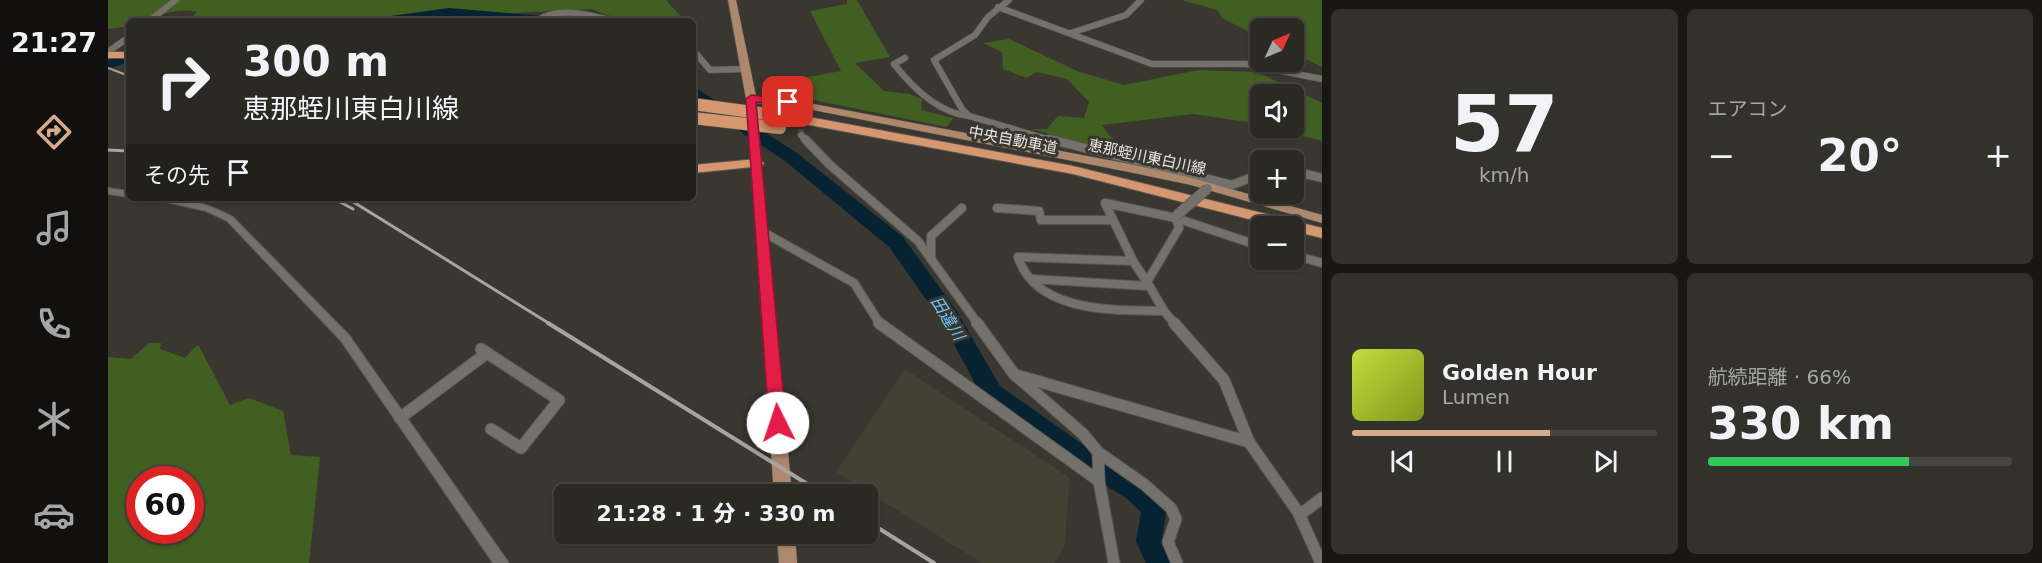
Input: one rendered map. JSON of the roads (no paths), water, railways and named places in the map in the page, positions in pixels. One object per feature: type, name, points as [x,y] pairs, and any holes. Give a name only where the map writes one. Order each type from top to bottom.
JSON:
[{"type":"highway","points":[[108,54],[126,55]]},
{"type":"highway","points":[[108,63],[126,63]]},
{"type":"highway","name":"中央自動車道","points":[[696,105],[1037,171],[1250,223]]},
{"type":"highway","name":"中央自動車道","points":[[696,112],[781,122],[1073,170],[1322,233]]},
{"type":"highway","points":[[696,118],[781,122]]},
{"type":"highway","points":[[696,160],[757,163]]},
{"type":"highway","points":[[696,169],[757,163]]},
{"type":"highway","points":[[1304,238],[1322,242]]},
{"type":"main road","points":[[732,0],[751,99],[754,127],[782,484]]},
{"type":"main road","name":"恵那蛭川東白川線","points":[[751,99],[1129,168],[1208,185],[1322,219]]},
{"type":"main road","points":[[787,544],[788,563]]},
{"type":"street","points":[[153,18],[176,0]]},
{"type":"street","points":[[969,116],[962,109],[934,60],[938,55],[975,35],[998,7],[1009,0]]},
{"type":"street","points":[[1071,33],[1126,15],[1141,0]]},
{"type":"street","points":[[998,7],[1071,33],[1130,58],[1152,64],[1246,64],[1322,79]]},
{"type":"street","points":[[539,18],[541,15],[552,13],[591,18]]},
{"type":"street","points":[[108,54],[126,39]]},
{"type":"street","points":[[696,54],[710,70],[745,69]]},
{"type":"street","points":[[905,58],[894,64],[908,81],[926,96],[959,117],[969,116],[1208,185],[1232,185],[1250,178]]},
{"type":"street","points":[[801,135],[830,165],[918,241],[1014,374],[1083,434],[1098,452],[1171,508],[1176,519],[1168,542],[1177,563]]},
{"type":"street","points":[[1304,174],[1322,178]]},
{"type":"street","points":[[1177,217],[1208,185]]},
{"type":"street","points":[[108,191],[126,194]]},
{"type":"street","points":[[176,201],[210,208],[230,219],[345,338],[502,563]]},
{"type":"street","points":[[1250,243],[1177,217],[1105,203],[1133,261],[1164,311],[1224,380],[1249,442],[1298,512],[1321,563]]},
{"type":"street","points":[[931,259],[931,236],[962,208]]},
{"type":"street","points":[[997,208],[1039,211],[1041,220],[1112,220]]},
{"type":"street","points":[[1148,284],[1179,228],[1177,217]]},
{"type":"street","points":[[763,232],[854,283],[882,327],[1099,481]]},
{"type":"street","points":[[1133,261],[1018,257],[1020,266],[1031,279],[1057,299],[1081,308],[1164,311]]},
{"type":"street","points":[[1304,258],[1322,263]]},
{"type":"street","points":[[1031,279],[1148,284]]},
{"type":"street","points":[[400,418],[484,351],[559,400],[521,448],[491,429]]},
{"type":"street","points":[[1014,374],[1249,442]]},
{"type":"street","points":[[1098,452],[1099,481],[1114,563]]},
{"type":"street","points":[[1298,512],[1305,511],[1322,498]]},
{"type":"waterway","name":"田違川","points":[[405,18],[449,12],[520,18]]},
{"type":"waterway","name":"田違川","points":[[108,65],[126,59]]},
{"type":"waterway","name":"田違川","points":[[696,92],[749,131],[791,157],[896,242],[949,316],[992,393],[1083,459],[1134,489],[1154,507],[1149,541],[1161,563]]},
{"type":"tunnel","points":[[801,135],[802,113]]},
{"type":"railway","points":[[108,68],[126,75]]},
{"type":"railway","points":[[108,150],[126,151]]},
{"type":"railway","points":[[338,201],[353,209]]},
{"type":"railway","points":[[352,201],[550,324]]},
{"type":"railway","points":[[548,323],[807,484]]},
{"type":"railway","points":[[878,528],[934,563]]}]
